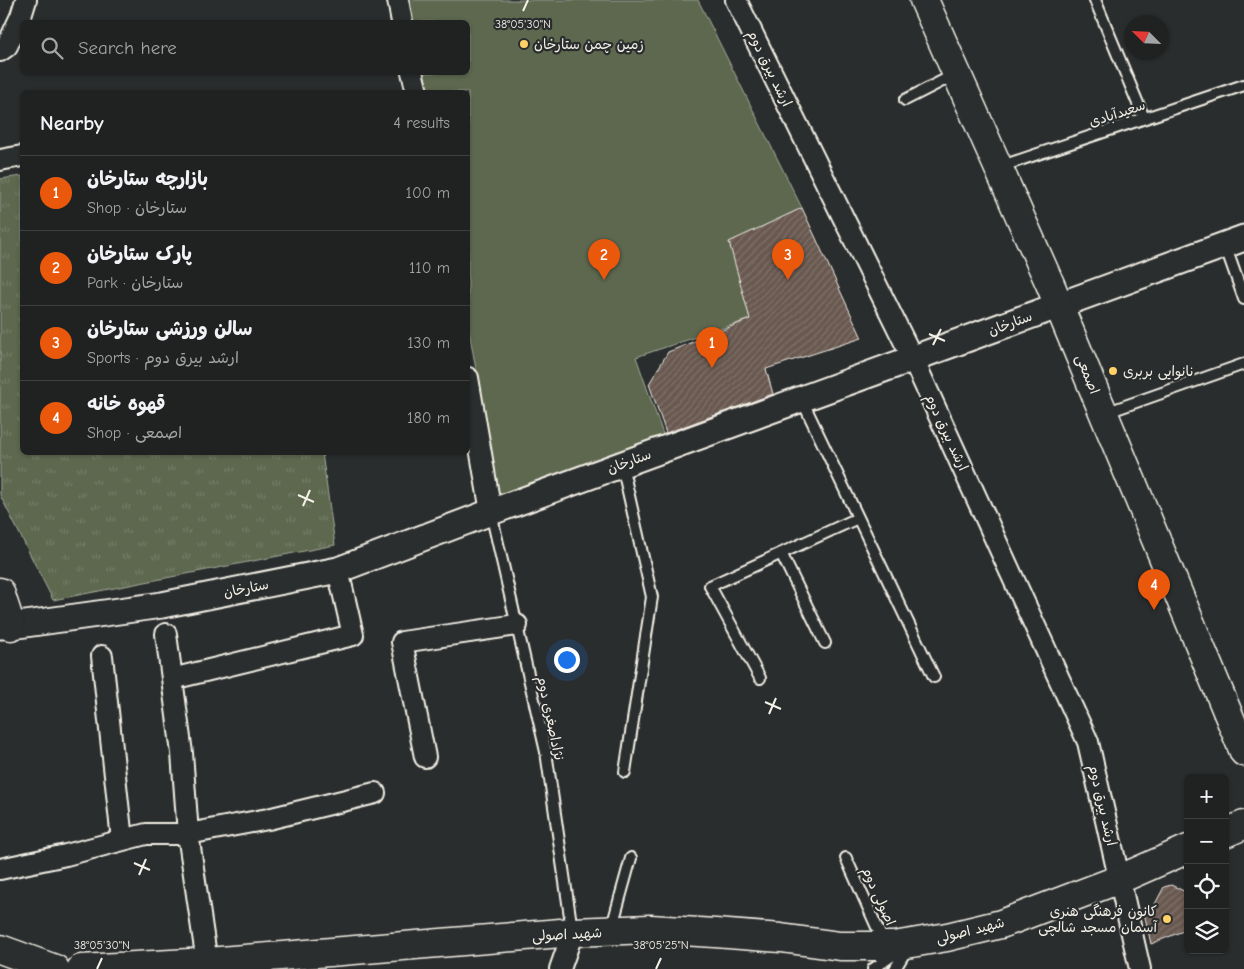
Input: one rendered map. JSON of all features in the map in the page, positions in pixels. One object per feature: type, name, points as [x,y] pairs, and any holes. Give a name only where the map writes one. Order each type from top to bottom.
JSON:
[{"type":"main road","name":"اصمعی","points":[[924,0],[1059,306],[1244,752]]},
{"type":"main road","points":[[0,592],[5,626]]},
{"type":"main road","points":[[1229,831],[1244,825]]},
{"type":"main road","name":"شهید اصولی","points":[[81,969],[208,965],[572,932],[650,929],[781,938],[840,946],[891,957],[947,937],[1001,924],[1120,879],[1184,851]]},
{"type":"main road","points":[[0,949],[55,969]]},
{"type":"street","points":[[0,51],[7,46],[26,0]]},
{"type":"street","points":[[398,0],[402,20]]},
{"type":"street","name":"ارشد بیرق دوم","points":[[736,0],[913,358],[1088,742],[1140,969]]},
{"type":"street","points":[[413,75],[416,90]]},
{"type":"street","points":[[0,160],[20,156]]},
{"type":"street","name":"ستارخان","points":[[5,626],[162,605],[338,570],[622,464],[1234,242]]},
{"type":"street","points":[[470,390],[491,512]]},
{"type":"street","points":[[172,679],[353,635],[338,570]]},
{"type":"street","points":[[426,757],[402,642],[517,625]]},
{"type":"street","points":[[166,634],[182,753],[188,834],[208,965]]},
{"type":"street","points":[[102,656],[122,840]]},
{"type":"street","points":[[0,869],[66,855],[146,834],[188,834],[268,819],[375,793]]},
{"type":"street","points":[[560,969],[572,932]]},
{"type":"lane","points":[[1095,0],[1144,118]]},
{"type":"lane","points":[[905,100],[956,74]]},
{"type":"lane","name":"سعیدآبادی","points":[[998,167],[1244,85]]},
{"type":"lane","points":[[1234,242],[1244,299]]},
{"type":"lane","points":[[1104,413],[1244,364]]},
{"type":"lane","points":[[802,399],[934,677]]},
{"type":"lane","points":[[622,464],[652,597],[625,772]]},
{"type":"lane","name":"نژاداصغری دوم","points":[[491,512],[546,752],[572,932]]},
{"type":"lane","points":[[760,678],[710,586],[858,518]]},
{"type":"lane","points":[[781,553],[826,644]]},
{"type":"lane","points":[[610,931],[631,858]]},
{"type":"lane","name":"اصولی دوم","points":[[846,858],[891,957]]},
{"type":"green space","points":[[407,0],[698,0],[802,208],[750,319],[636,357],[664,437],[499,497],[470,336],[470,90],[424,90],[420,75],[470,75],[470,20],[411,20]]},
{"type":"green space","points":[[20,176],[20,455],[322,455],[335,545],[53,600],[0,495],[0,179]]},
{"type":"building","points":[[802,208],[862,338],[766,369],[773,394],[666,433],[649,384],[668,352],[750,319],[729,242]]},
{"type":"building","name":"کانون فرهنگی هنری آسمان مسجد شالچی","points":[[1171,885],[1184,891],[1184,931],[1151,944],[1143,908],[1153,908],[1164,887]]},
{"type":"place","name":"زمین چمن ستارخان","points":[[524,44]]},
{"type":"place","name":"پارک ستارخان","points":[[604,280]]},
{"type":"place","name":"سالن ورزشی ستارخان","points":[[788,280]]},
{"type":"place","name":"بازارچه ستارخان","points":[[712,368]]},
{"type":"place","name":"نانوایی بربری","points":[[1113,371]]},
{"type":"place","name":"قهوه خانه","points":[[1154,610]]},
{"type":"place","name":"کانون فرهنگی هنری آسمان مسجد شالچی","points":[[1167,919]]}]
